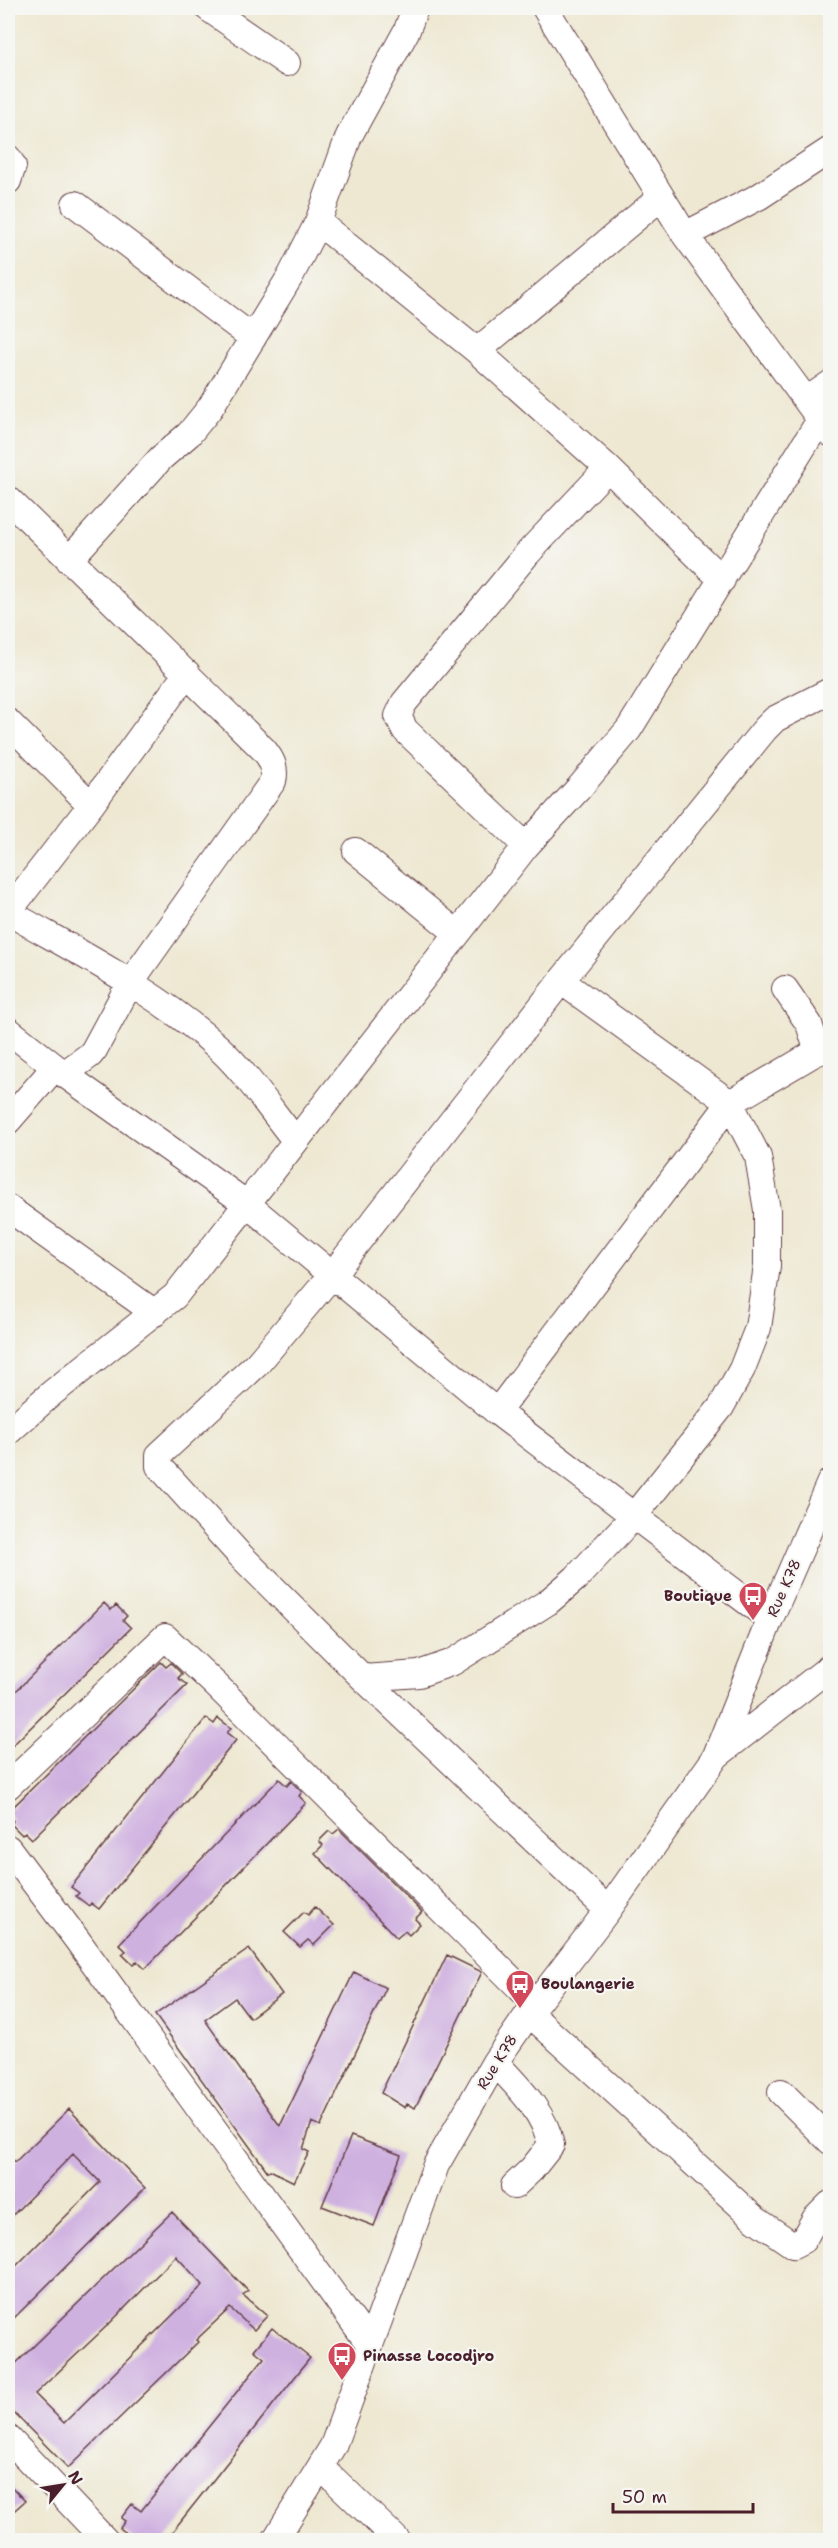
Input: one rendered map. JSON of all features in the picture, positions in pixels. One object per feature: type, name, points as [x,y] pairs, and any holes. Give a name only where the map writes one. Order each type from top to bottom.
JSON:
[{"type":"street","points":[[208,8],[287,63]]},
{"type":"street","points":[[544,8],[685,235],[820,417]]},
{"type":"street","points":[[69,560],[161,458],[189,434],[210,408],[291,275],[318,222],[349,136],[407,30],[413,9]]},
{"type":"street","points":[[685,235],[760,196],[831,150]]},
{"type":"street","points":[[8,158],[13,166],[8,181]]},
{"type":"street","points":[[477,351],[661,197]]},
{"type":"street","points":[[75,204],[253,338]]},
{"type":"street","points":[[318,222],[477,351],[608,468],[722,580]]},
{"type":"street","points":[[8,1432],[52,1393],[175,1296],[526,846],[629,729],[820,417],[831,384]]},
{"type":"street","points":[[526,846],[405,730],[398,716],[404,703],[527,554],[608,468]]},
{"type":"street","points":[[8,499],[264,750],[275,771],[273,781],[130,983],[94,1050],[90,1055],[59,1070],[8,1120]]},
{"type":"street","points":[[187,673],[91,805],[8,912],[130,983],[220,1049],[295,1140]]},
{"type":"street","points":[[608,1910],[363,1678],[238,1553],[159,1466],[159,1455],[257,1364],[332,1275],[561,981],[765,729],[775,719],[831,691]]},
{"type":"street","points":[[8,722],[91,805]]},
{"type":"street","points":[[356,851],[458,933]]},
{"type":"street","points":[[363,1678],[419,1674],[453,1662],[549,1602],[597,1557],[634,1516],[721,1407],[742,1369],[758,1328],[767,1266],[767,1210],[758,1157],[730,1103],[561,981]]},
{"type":"street","points":[[497,1412],[730,1103],[824,1048],[784,988]]},
{"type":"street","points":[[8,1030],[59,1070],[247,1204],[497,1412],[770,1619]]},
{"type":"street","points":[[8,1208],[155,1313]]},
{"type":"street","name":"Rue K78","points":[[275,2541],[333,2446],[436,2165],[495,2062],[532,2008],[608,1910],[715,1758],[770,1619],[831,1482]]},
{"type":"street","points":[[8,1786],[165,1637],[225,1694],[532,2008],[756,2219],[793,2245],[803,2240],[815,2220],[831,2204]]},
{"type":"street","points":[[715,1758],[831,1667]]},
{"type":"street","points":[[8,1848],[85,1950],[370,2345]]},
{"type":"street","points":[[495,2062],[529,2099],[548,2130],[551,2145],[532,2169],[514,2186]]},
{"type":"street","points":[[781,2092],[831,2141]]},
{"type":"street","points":[[8,2438],[105,2541]]},
{"type":"street","points":[[321,2467],[397,2541]]},
{"type":"building","points":[[104,1603],[111,1610],[116,1605],[127,1616],[123,1620],[131,1628],[8,1750],[8,1699]]},
{"type":"building","points":[[161,1662],[166,1667],[171,1663],[182,1674],[178,1678],[187,1685],[32,1839],[25,1832],[22,1835],[11,1824],[13,1821],[8,1812]]},
{"type":"building","points":[[206,1718],[214,1724],[218,1718],[231,1728],[227,1733],[236,1740],[99,1909],[91,1903],[89,1906],[76,1896],[79,1893],[71,1887]]},
{"type":"building","points":[[279,1779],[287,1786],[291,1781],[302,1792],[299,1796],[306,1803],[145,1969],[137,1961],[133,1965],[122,1954],[126,1951],[119,1944]]},
{"type":"building","points":[[339,1829],[422,1912],[415,1919],[420,1924],[409,1935],[405,1931],[397,1938],[315,1853],[323,1845],[319,1841],[329,1831],[333,1834]]},
{"type":"building","points":[[315,1907],[334,1925],[314,1945],[308,1940],[300,1947],[284,1932],[304,1912],[308,1915]]},
{"type":"building","points":[[249,1949],[282,1994],[250,2018],[235,1998],[205,2020],[280,2126],[354,1972],[386,1988],[321,2126],[312,2122],[303,2149],[309,2152],[294,2182],[270,2170],[268,2172],[155,2015]]},
{"type":"building","points":[[447,1955],[482,1972],[415,2108],[407,2104],[405,2108],[381,2093]]},
{"type":"building","points":[[69,2109],[145,2188],[8,2324],[8,2274],[100,2182],[73,2154],[8,2220],[8,2154],[15,2162]]},
{"type":"building","points":[[351,2136],[401,2155],[374,2226],[322,2206]]},
{"type":"building","points":[[172,2212],[248,2291],[243,2295],[267,2316],[254,2330],[230,2308],[68,2468],[8,2407],[8,2371]],"holes":[[[176,2256],[203,2285],[64,2423],[35,2394]]]},
{"type":"building","points":[[272,2328],[310,2358],[165,2541],[136,2541],[120,2528],[125,2521],[121,2518],[132,2504],[141,2511],[264,2358],[254,2350]]},
{"type":"building","points":[[8,2483],[25,2501],[8,2516]]},
{"type":"place","name":"Boutique","points":[[753,1622]]},
{"type":"place","name":"Boulangerie","points":[[520,2010]]},
{"type":"place","name":"Pinasse Locodjro","points":[[342,2382]]}]
